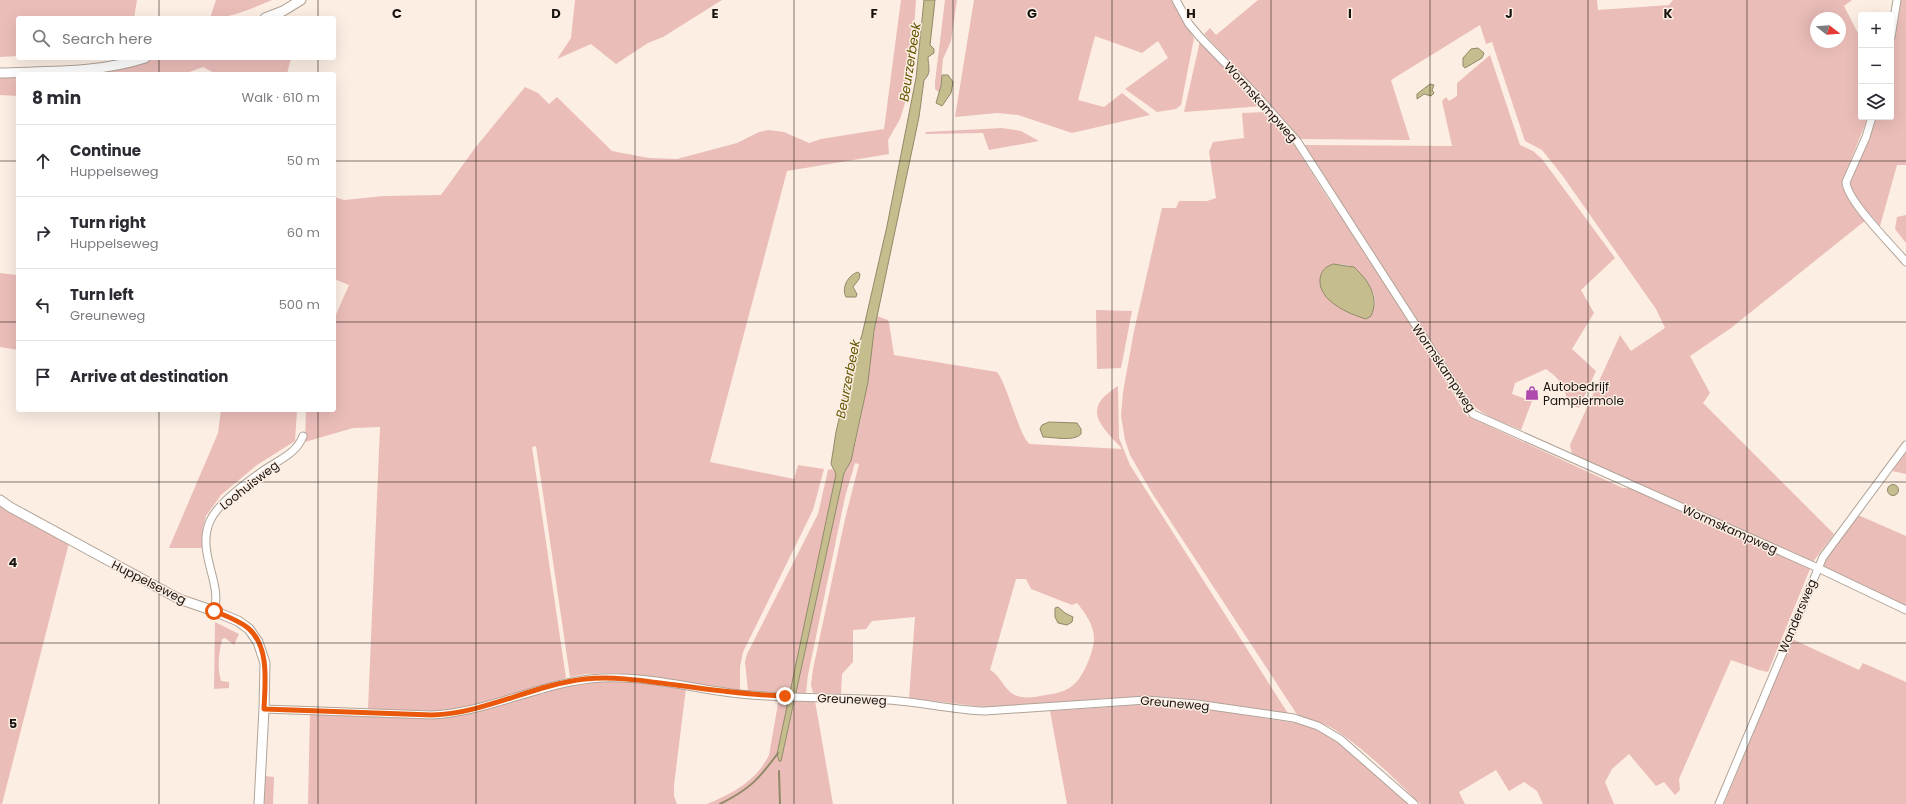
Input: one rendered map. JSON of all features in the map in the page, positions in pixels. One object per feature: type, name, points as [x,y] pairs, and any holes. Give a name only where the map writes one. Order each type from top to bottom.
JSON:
[{"type":"street","points":[[271,16],[283,11],[301,0]]},
{"type":"street","name":"Wormskampweg","points":[[1176,0],[1189,24],[1297,141],[1473,414],[1818,568],[1906,610]]},
{"type":"street","points":[[1894,21],[1898,0]]},
{"type":"street","points":[[19,72],[95,68],[122,65],[139,60]]},
{"type":"street","points":[[0,73],[16,72]]},
{"type":"street","points":[[1871,120],[1866,137],[1846,182],[1846,190],[1856,204],[1906,262]]},
{"type":"street","name":"Loohuisweg","points":[[214,611],[217,602],[205,550],[206,532],[210,520],[217,510],[239,490],[260,473],[293,452],[299,445],[303,436]]},
{"type":"street","name":"Wandersweg","points":[[1719,804],[1823,557],[1906,445]]},
{"type":"street","name":"Huppelseweg","points":[[0,500],[10,507],[179,599],[238,621],[249,629],[258,642],[265,664],[259,804]]},
{"type":"street","name":"Greuneweg","points":[[264,709],[432,715],[451,714],[498,703],[552,685],[603,678],[624,678],[741,694],[917,702],[984,711],[1128,700],[1154,700],[1197,704],[1294,718],[1318,726],[1340,739],[1414,804]]},
{"type":"shaded area","points":[[0,0],[137,0],[134,16],[16,16],[16,56],[0,57]]},
{"type":"shaded area","points":[[216,0],[272,0],[234,14],[226,16],[211,16]]},
{"type":"shaded area","points":[[575,0],[722,0],[663,37],[648,43],[616,64],[591,44],[557,59],[571,38]]},
{"type":"shaded area","points":[[901,0],[916,0],[912,57],[905,103],[900,119],[888,140],[889,154],[787,171],[710,462],[794,479],[798,465],[824,469],[813,510],[743,652],[740,667],[740,690],[616,673],[586,674],[570,677],[536,446],[532,447],[566,678],[470,707],[438,711],[368,709],[380,427],[353,428],[305,442],[306,412],[336,412],[336,314],[349,285],[336,280],[336,198],[344,200],[384,196],[441,195],[475,148],[525,87],[538,93],[549,104],[557,97],[612,151],[649,158],[677,159],[737,143],[759,132],[768,130],[784,132],[809,143],[821,139],[884,129]]},
{"type":"shaded area","name":"Beurzerbeek","points":[[924,0],[935,0],[930,45],[934,49],[934,53],[928,57],[929,72],[924,80],[919,117],[874,331],[868,382],[851,461],[844,473],[781,761],[779,761],[777,754],[836,474],[831,464],[836,432],[853,359],[862,335],[887,226],[916,78]]},
{"type":"shaded area","points":[[945,0],[957,0],[951,41],[943,59],[940,93],[935,89],[935,82]]},
{"type":"shaded area","points":[[974,0],[1173,0],[1194,38],[1181,105],[1176,109],[1157,112],[1125,89],[1168,58],[1158,41],[1142,53],[1095,36],[1078,100],[1104,107],[1122,93],[1150,115],[1072,133],[1018,115],[997,113],[955,117]]},
{"type":"shaded area","points":[[1258,0],[1597,0],[1598,10],[1669,5],[1673,0],[1852,0],[1844,6],[1858,33],[1858,120],[1867,120],[1844,177],[1842,187],[1866,220],[1731,328],[1690,356],[1710,393],[1703,403],[1834,534],[1813,562],[1572,454],[1570,445],[1620,335],[1631,351],[1665,328],[1656,309],[1562,175],[1542,150],[1525,141],[1492,42],[1486,44],[1480,25],[1391,80],[1410,140],[1300,139],[1267,101],[1204,34],[1210,28],[1216,35]]},
{"type":"shaded area","points":[[1899,0],[1906,0],[1906,165],[1897,165],[1880,226],[1855,197],[1848,180],[1873,120],[1894,120],[1894,31]]},
{"type":"shaded area","points":[[1200,41],[1263,106],[1184,112]]},
{"type":"shaded area","points":[[1478,48],[1484,53],[1482,58],[1465,68],[1463,66],[1463,58],[1471,49]]},
{"type":"shaded area","points":[[1490,55],[1520,145],[1533,151],[1542,159],[1615,258],[1581,290],[1594,313],[1572,349],[1596,371],[1579,408],[1568,403],[1561,384],[1546,369],[1515,383],[1512,394],[1532,401],[1521,430],[1485,414],[1472,405],[1467,399],[1304,145],[1452,146],[1442,101],[1446,97],[1449,101],[1457,96],[1457,83]]},
{"type":"shaded area","points":[[151,60],[290,60],[288,72],[212,72],[203,67],[189,72],[96,72],[117,70]]},
{"type":"shaded area","points":[[942,75],[948,75],[953,82],[951,93],[942,106],[936,103],[941,86]]},
{"type":"shaded area","points":[[16,76],[16,96],[0,95],[0,77]]},
{"type":"shaded area","points":[[1430,84],[1434,85],[1432,90],[1434,93],[1431,96],[1424,94],[1417,99],[1417,94]]},
{"type":"shaded area","points":[[1266,112],[1292,141],[1329,200],[1358,239],[1467,416],[1623,488],[1630,488],[1810,569],[1768,672],[1731,660],[1679,779],[1680,790],[1675,795],[1664,782],[1656,786],[1629,754],[1612,769],[1605,782],[1614,804],[1543,804],[1537,791],[1524,782],[1509,791],[1496,770],[1459,792],[1465,804],[1420,804],[1378,763],[1344,736],[1328,726],[1303,718],[1296,713],[1152,493],[1130,455],[1125,440],[1121,416],[1123,392],[1134,331],[1162,208],[1176,208],[1179,201],[1207,201],[1216,198],[1209,152],[1213,142],[1244,138],[1242,113]],"holes":[[[1333,264],[1348,265],[1367,282],[1374,294],[1375,303],[1371,316],[1366,319],[1357,316]]]},
{"type":"shaded area","points":[[1002,128],[1021,131],[1039,141],[989,150],[983,133],[925,134],[926,132]]},
{"type":"shaded area","points":[[1906,215],[1906,243],[1895,229],[1897,217]]},
{"type":"shaded area","points":[[1333,264],[1354,267],[1364,277],[1373,296],[1374,302],[1371,316],[1366,319],[1351,314],[1329,300],[1324,294],[1321,287],[1321,274],[1328,266]]},
{"type":"shaded area","points":[[858,272],[860,274],[859,279],[853,287],[857,294],[856,297],[846,297],[844,290],[846,282],[851,276]]},
{"type":"shaded area","points":[[0,273],[16,275],[16,350],[0,347]]},
{"type":"shaded area","points":[[1096,310],[1132,311],[1121,368],[1097,369]]},
{"type":"shaded area","points":[[877,316],[888,320],[894,355],[997,372],[1005,388],[1022,433],[1030,444],[1122,449],[1101,424],[1097,410],[1100,402],[1106,395],[1118,386],[1119,438],[1130,465],[1289,715],[1208,702],[1162,697],[1110,698],[1003,707],[984,707],[909,698],[915,617],[872,621],[866,629],[853,630],[853,662],[842,674],[841,694],[813,693],[811,685],[813,669],[845,519],[859,464],[855,463],[845,497],[808,675],[806,693],[796,693],[844,473],[850,464],[860,424]],"holes":[[[1016,579],[1026,579],[1031,589],[1072,605],[1077,603],[1086,615],[1094,633],[1092,650],[1081,676],[1072,686],[1054,694],[1030,697],[1015,695],[1007,689],[998,677],[990,670]]]},
{"type":"shaded area","points":[[221,412],[297,412],[295,441],[257,465],[221,495],[206,516],[203,528],[202,548],[169,548],[218,433]]},
{"type":"shaded area","points":[[1049,422],[1077,423],[1081,429],[1081,434],[1074,438],[1043,437],[1040,429],[1042,425]]},
{"type":"shaded area","points":[[1906,452],[1906,474],[1892,471]]},
{"type":"shaded area","points":[[832,469],[836,474],[790,693],[748,691],[745,662],[747,654],[818,514],[828,470]]},
{"type":"shaded area","points":[[1893,484],[1897,486],[1899,490],[1897,494],[1893,496],[1889,494],[1887,490],[1889,486]]},
{"type":"shaded area","points":[[0,502],[69,543],[2,804],[0,804]]},
{"type":"shaded area","points":[[1858,515],[1906,536],[1906,606],[1821,567]]},
{"type":"shaded area","points":[[1058,607],[1073,617],[1072,622],[1067,625],[1058,623],[1055,617],[1055,608]]},
{"type":"shaded area","points":[[215,622],[239,634],[234,645],[225,638],[222,639],[221,644],[219,660],[220,676],[221,681],[229,682],[229,688],[214,689]]},
{"type":"shaded area","points":[[1792,639],[1859,670],[1863,663],[1906,682],[1906,804],[1724,804]]},
{"type":"shaded area","points":[[599,677],[686,688],[674,785],[674,796],[677,804],[308,804],[310,713],[460,715]]},
{"type":"shaded area","points":[[779,698],[789,699],[777,753],[781,761],[795,700],[815,701],[833,804],[707,804],[735,791],[751,779],[764,764],[769,755]]},
{"type":"shaded area","points":[[1136,705],[1193,707],[1309,725],[1335,738],[1411,804],[1067,804],[1050,711]]},
{"type":"shaded area","points":[[265,776],[274,777],[273,804],[264,804]]},
{"type":"waterway","points":[[720,804],[753,783],[778,753]]},
{"type":"waterway","name":"Beurzerbeek","points":[[779,771],[780,804]]},
{"type":"place","name":"Autobedrijf Pampiermole","points":[[1532,393]]},
{"type":"route","points":[[214,611],[238,621],[249,629],[258,642],[265,664],[264,709],[432,715],[451,714],[466,712],[498,703],[552,685],[585,679],[603,678],[624,678],[741,694],[785,696]]}]
